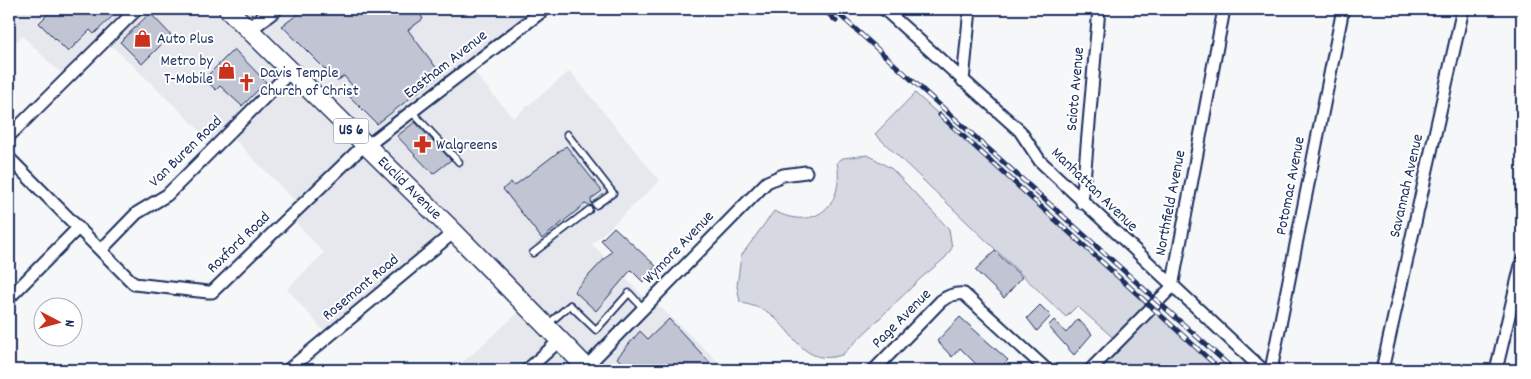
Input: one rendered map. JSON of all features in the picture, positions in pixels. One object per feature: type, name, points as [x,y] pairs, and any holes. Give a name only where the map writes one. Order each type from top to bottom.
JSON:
[{"type":"main road","name":"Euclid Avenue","points":[[228,9],[454,232],[588,369]]},
{"type":"street","points":[[9,136],[137,9]]},
{"type":"street","points":[[248,30],[275,9]]},
{"type":"street","name":"Eastham Avenue","points":[[366,145],[412,112],[545,9]]},
{"type":"street","name":"Manhattan Avenue","points":[[884,9],[1020,131],[1040,161],[1082,203],[1264,370]]},
{"type":"street","points":[[963,81],[970,9]]},
{"type":"street","name":"Scioto Avenue","points":[[1082,203],[1099,9]]},
{"type":"street","name":"Northfield Avenue","points":[[1172,287],[1224,9]]},
{"type":"street","name":"Potomac Avenue","points":[[1271,370],[1343,9]]},
{"type":"street","name":"Savannah Avenue","points":[[1382,370],[1463,9]]},
{"type":"street","name":"Van Buren Road","points":[[101,250],[137,213],[167,196],[291,71]]},
{"type":"street","name":"Roxford Road","points":[[9,158],[134,284],[212,292],[366,145]]},
{"type":"street","name":"Wymore Avenue","points":[[588,369],[643,308],[767,182],[783,175],[806,172]]},
{"type":"street","points":[[9,298],[78,228]]},
{"type":"street","name":"Rosemont Road","points":[[288,370],[454,232]]},
{"type":"street","points":[[1496,370],[1522,261]]},
{"type":"street","points":[[1090,370],[1172,287]]},
{"type":"street","name":"Page Avenue","points":[[874,370],[941,301],[954,294],[964,294],[1047,370]]},
{"type":"street","points":[[535,368],[559,340]]},
{"type":"lane","points":[[412,112],[459,162]]},
{"type":"lane","points":[[567,134],[613,193],[596,205]]},
{"type":"lane","points":[[533,254],[589,210]]},
{"type":"lane","points":[[546,327],[570,305],[596,330],[629,293],[643,308]]},
{"type":"shaded area","points":[[9,9],[545,9],[470,67],[513,118],[570,71],[660,181],[592,244],[649,302],[652,299],[727,370],[454,370],[526,306],[454,232],[329,337],[287,289],[324,253],[290,216],[300,206],[229,134],[216,146],[106,40],[67,79],[22,36],[9,50]]},
{"type":"shaded area","points":[[915,93],[1221,370],[1109,370],[1099,361],[1118,342],[1077,306],[1066,317],[875,134]]},
{"type":"shaded area","points":[[868,155],[892,169],[949,229],[952,248],[945,258],[920,279],[842,355],[818,356],[808,352],[801,346],[769,313],[740,302],[737,286],[741,256],[774,211],[789,217],[802,218],[814,216],[824,210],[831,202],[836,191],[838,177],[837,162],[843,158]]},
{"type":"building","points":[[53,9],[120,9],[94,34],[90,30],[68,52],[39,23]]},
{"type":"building","points":[[305,9],[401,9],[404,13],[409,9],[417,9],[423,19],[408,30],[441,74],[377,124],[348,95],[356,90],[344,76],[337,81],[282,26]]},
{"type":"building","points":[[150,13],[171,35],[142,64],[120,42]]},
{"type":"building","points":[[234,49],[266,82],[242,106],[220,86],[216,90],[204,79]]},
{"type":"building","points":[[415,122],[451,160],[433,174],[397,136]]},
{"type":"building","points":[[566,146],[602,191],[591,199],[592,206],[585,204],[542,239],[503,189],[511,182],[514,186]]},
{"type":"building","points":[[614,227],[656,266],[643,282],[631,270],[596,311],[574,291],[612,251],[601,240]]},
{"type":"building","points":[[995,251],[1022,277],[1004,298],[975,270]]},
{"type":"building","points":[[1040,305],[1051,316],[1037,331],[1027,318]]},
{"type":"building","points":[[960,317],[1008,360],[998,370],[982,370],[960,348],[952,357],[937,341]]},
{"type":"building","points":[[669,319],[717,370],[629,370],[617,358],[640,331],[648,339]]},
{"type":"building","points":[[1078,319],[1092,334],[1074,355],[1048,326],[1054,320],[1066,333]]},
{"type":"railway","points":[[823,9],[836,21]]},
{"type":"railway","points":[[833,9],[1234,370]]},
{"type":"railway","points":[[940,115],[1221,370]]},
{"type":"place","name":"Auto Plus","points":[[143,39]]},
{"type":"place","name":"Metro by T-Mobile","points":[[227,70]]},
{"type":"place","name":"Davis Temple Church of Christ","points":[[246,82]]},
{"type":"place","name":"Walgreens","points":[[422,145]]}]
